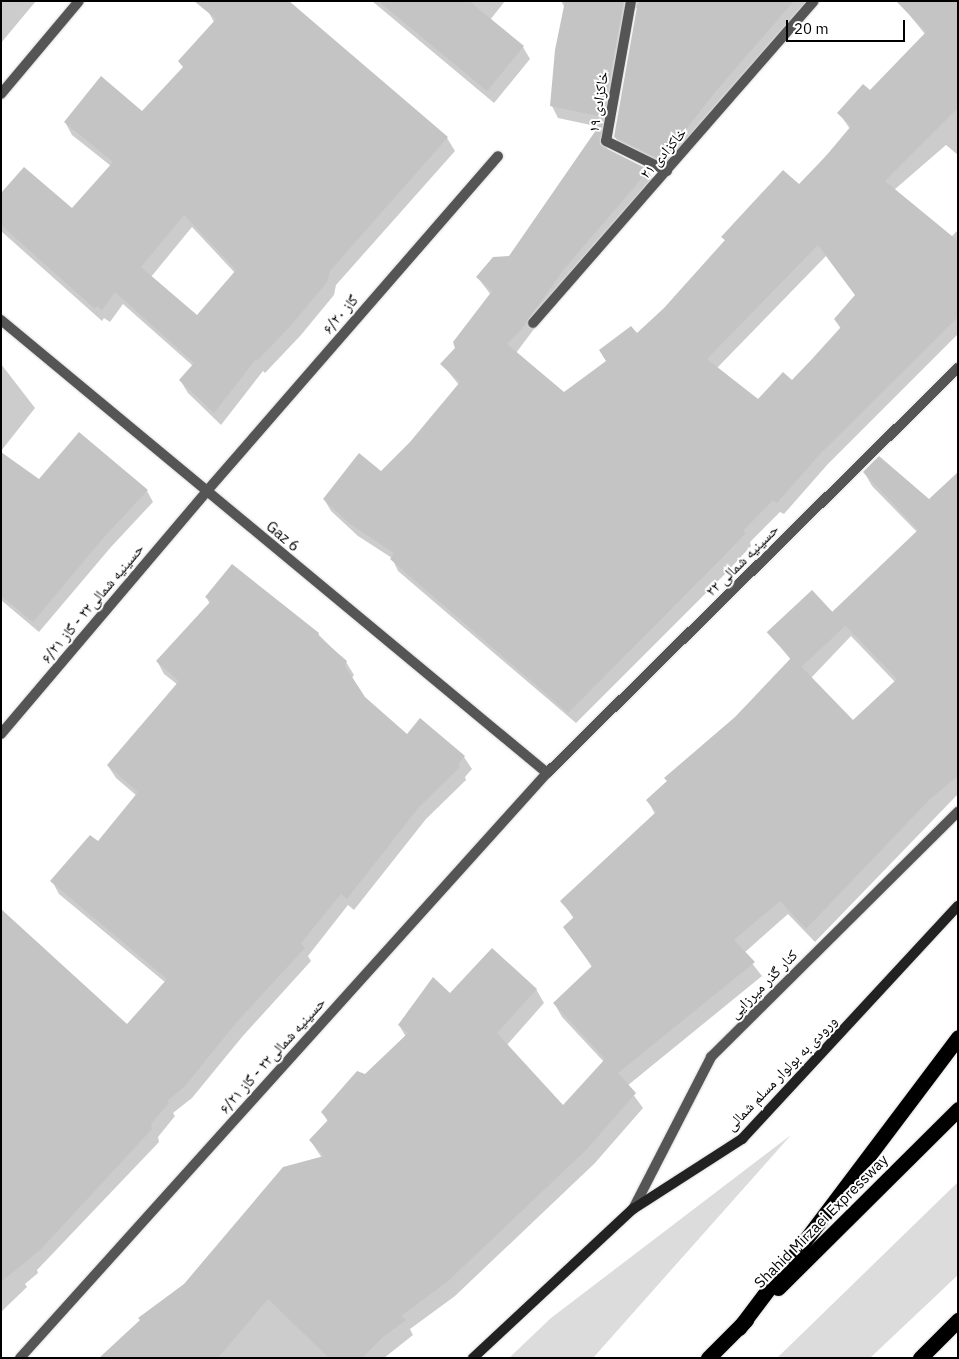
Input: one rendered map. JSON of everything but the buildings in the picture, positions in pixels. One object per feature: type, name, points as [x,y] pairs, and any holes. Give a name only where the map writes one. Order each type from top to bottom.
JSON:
[{"type":"highway","points":[[739,1328],[958,1037]]},
{"type":"highway","name":"Shahid Mirzaei Expressway","points":[[708,1358],[958,1109]]},
{"type":"highway","points":[[920,1358],[958,1320]]},
{"type":"street","points":[[1,94],[79,1]]},
{"type":"street","name":"خاکزادی ۱۹","points":[[631,1],[606,141],[667,171]]},
{"type":"street","name":"خاکزادی ۲۱","points":[[533,323],[814,1]]},
{"type":"street","name":"گاز ۶/۲۰","points":[[206,492],[498,156]]},
{"type":"street","name":"Gaz 6","points":[[1,320],[547,773]]},
{"type":"street","name":"حسینیه شمالی ۲۲","points":[[547,773],[958,368]]},
{"type":"street","name":"حسینیه شمالی۲۲ - گاز ۶/۲۱","points":[[1,734],[206,492]]},
{"type":"street","name":"حسینیه شمالی۲۲ - گاز ۶/۲۱","points":[[20,1358],[547,773]]},
{"type":"street","name":"کنار گذر میرزایی","points":[[633,1209],[711,1057],[958,812]]},
{"type":"street","name":"ورودی به بولوار مسلم شمالی","points":[[473,1358],[633,1209],[742,1139],[958,906]]},
{"type":"shaded area","points":[[791,1135],[593,1358],[509,1358],[551,1318]]},
{"type":"shaded area","points":[[958,1182],[958,1275],[870,1358],[777,1358]]}]
